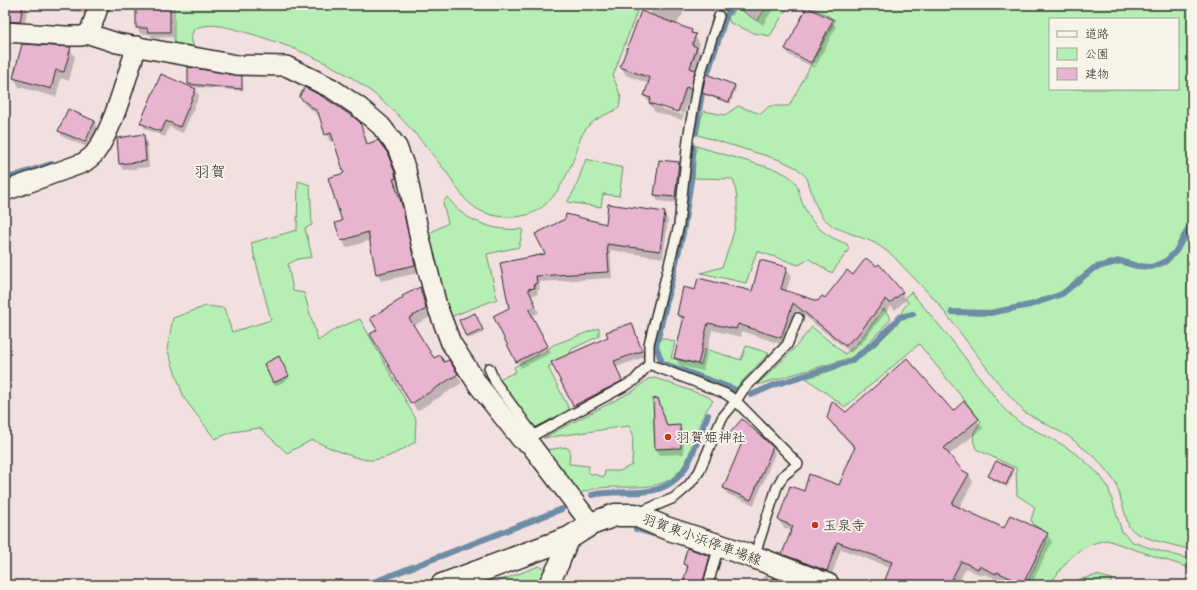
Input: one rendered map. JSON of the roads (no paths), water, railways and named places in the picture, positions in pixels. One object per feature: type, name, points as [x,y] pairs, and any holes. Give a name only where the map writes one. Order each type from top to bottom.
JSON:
[{"type":"main road","name":"羽賀東小浜停車場線","points":[[442,585],[569,538],[591,524],[615,515],[635,515],[666,528],[754,557],[828,585]]},
{"type":"street","points":[[89,34],[99,5]]},
{"type":"street","points":[[5,32],[70,36],[89,34],[117,43],[237,65],[286,66],[331,88],[359,107],[381,126],[397,148],[406,170],[420,239],[437,306],[451,343],[478,386],[521,439],[532,440],[591,524]]},
{"type":"street","points":[[5,191],[83,163],[94,155],[103,142],[110,127],[137,46]]},
{"type":"street","points":[[548,585],[569,538]]},
{"type":"lane","points":[[489,368],[495,382],[532,440],[634,381],[648,364],[649,344],[679,224],[688,139],[698,81],[719,16]]},
{"type":"lane","points":[[635,515],[674,498],[688,486],[699,472],[722,418],[743,390],[787,345],[798,318]]},
{"type":"lane","points":[[648,364],[726,394],[736,401],[798,464],[783,476],[777,487],[754,557]]},
{"type":"lane","points":[[708,585],[719,545]]},
{"type":"waterway","points":[[695,133],[703,88],[726,16],[733,5]]},
{"type":"waterway","points":[[693,147],[691,180],[683,233],[656,346],[662,363],[734,389]]},
{"type":"waterway","points":[[5,179],[51,164]]},
{"type":"waterway","points":[[952,312],[990,313],[1030,305],[1062,294],[1094,268],[1120,261],[1137,266],[1151,267],[1165,262],[1176,251],[1192,222]]},
{"type":"waterway","points":[[751,395],[774,385],[851,361],[874,343],[900,317],[913,314]]},
{"type":"waterway","points":[[592,495],[641,492],[657,489],[670,484],[679,476],[686,466],[708,415]]},
{"type":"waterway","points":[[366,585],[562,509]]},
{"type":"waterway","points":[[636,529],[656,535]]},
{"type":"place","name":"羽賀姫神社","points":[[668,437]]},
{"type":"place","name":"玉泉寺","points":[[815,525]]},
{"type":"district","name":"羽賀","points":[[210,171]]}]
